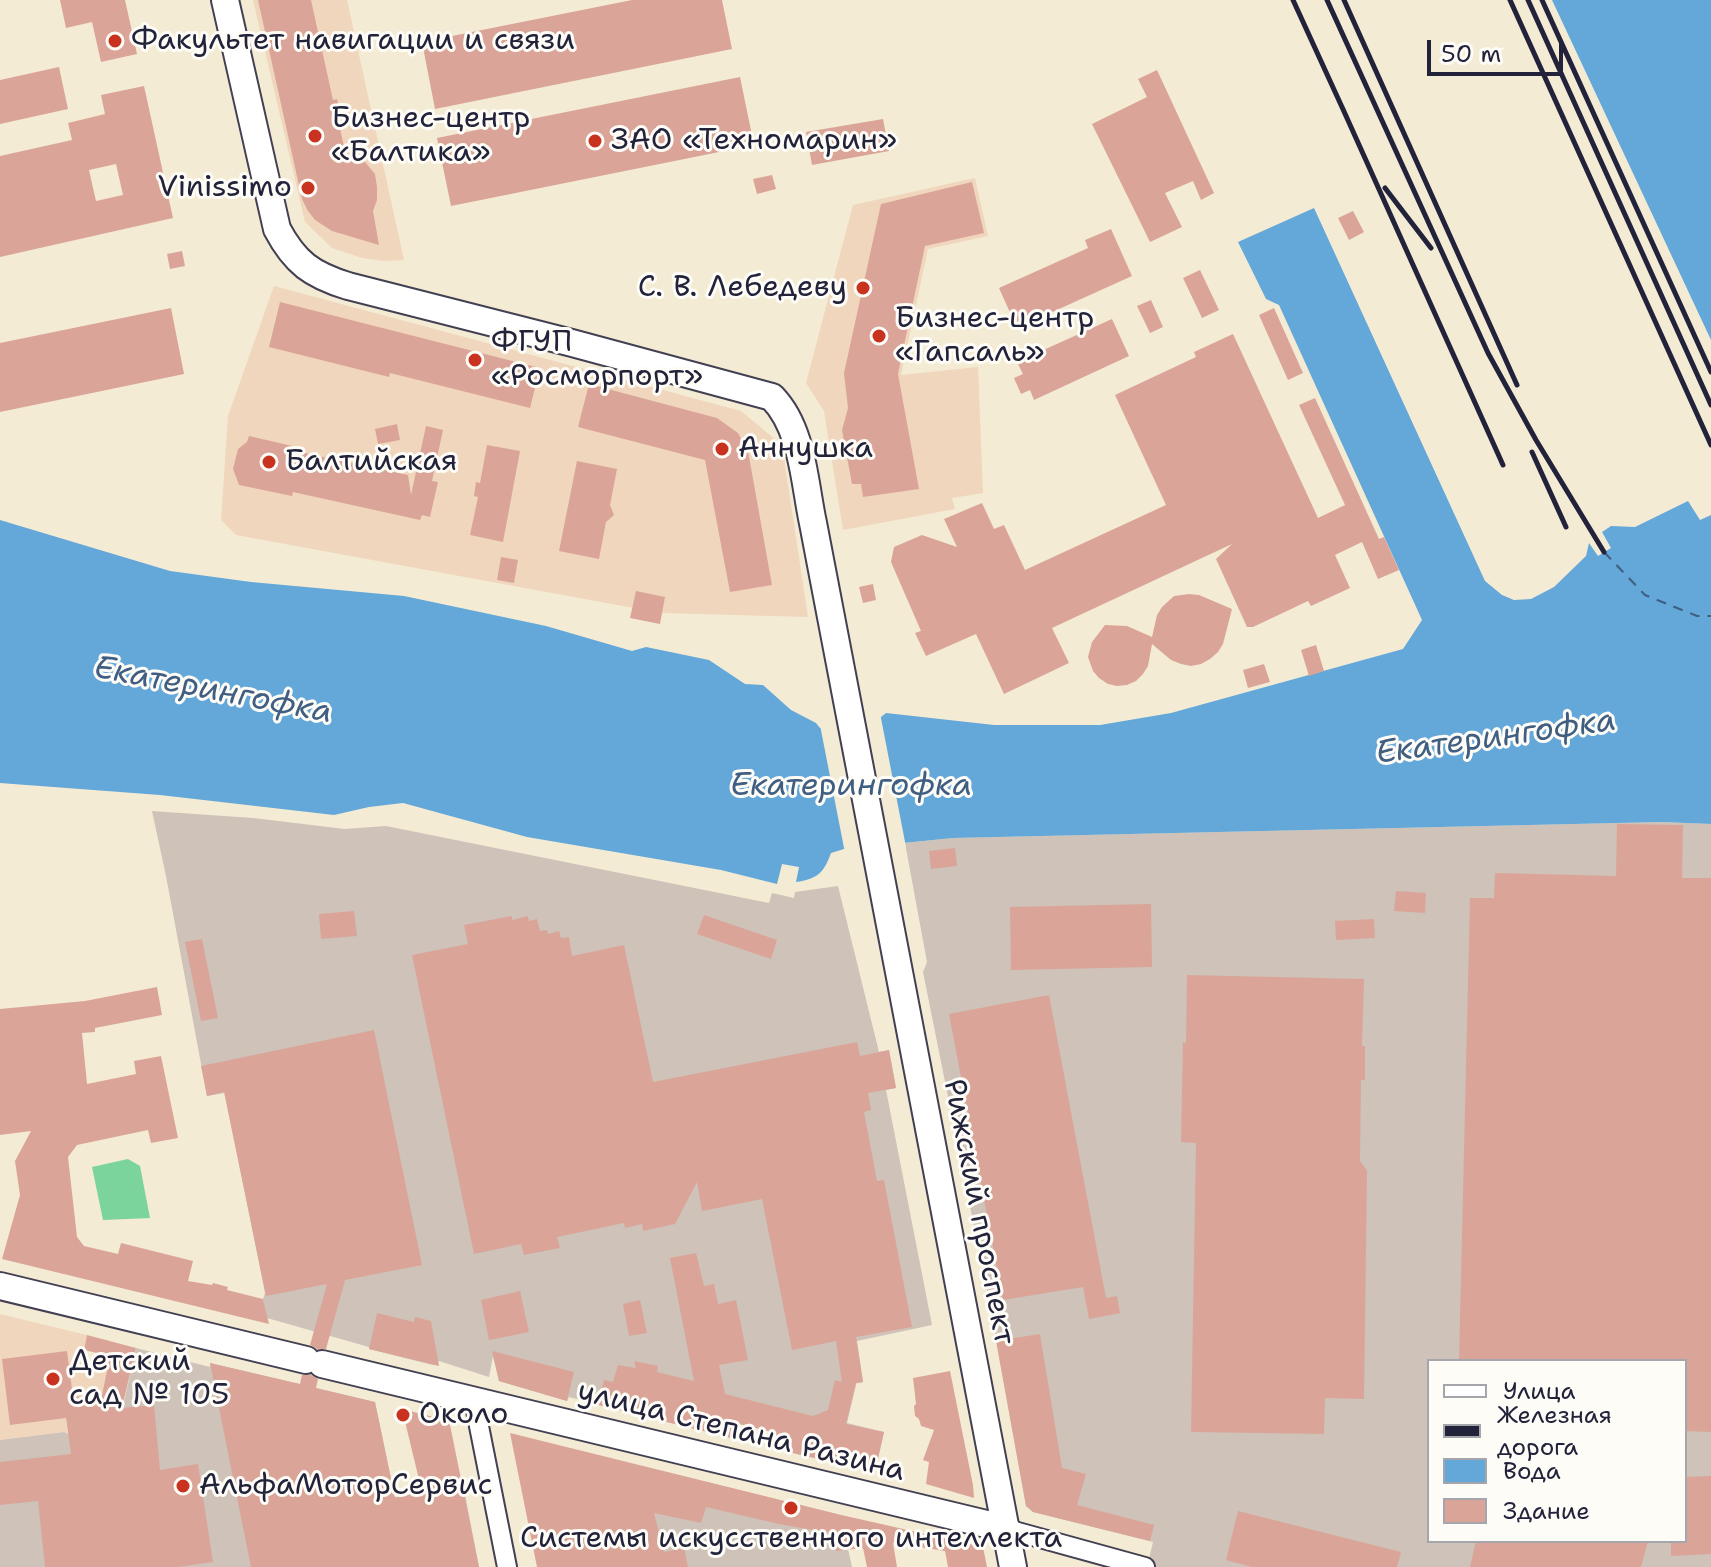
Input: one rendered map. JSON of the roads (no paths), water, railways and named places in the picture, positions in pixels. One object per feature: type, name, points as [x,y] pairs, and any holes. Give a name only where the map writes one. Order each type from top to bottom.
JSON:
[{"type":"street","name":"Рижский проспект","points":[[225,0],[277,229],[287,250],[310,270],[348,286],[772,397],[783,408],[796,438],[1013,1567]]},
{"type":"street","name":"улица Степана Разина","points":[[0,1286],[1007,1529],[1145,1567]]},
{"type":"street","points":[[474,1401],[507,1567]]},
{"type":"water","points":[[1552,0],[1711,0],[1711,340]]},
{"type":"water","name":"Екатерингофка","points":[[1314,208],[1485,581],[1502,595],[1514,600],[1531,599],[1554,587],[1586,556],[1589,543],[1598,556],[1611,548],[1602,532],[1611,526],[1635,527],[1688,501],[1700,520],[1711,515],[1711,824],[1662,822],[953,838],[844,849],[831,853],[819,874],[796,882],[799,867],[782,864],[777,884],[721,870],[527,837],[403,803],[334,815],[160,795],[0,783],[0,520],[170,571],[404,596],[546,626],[632,651],[646,647],[709,660],[745,684],[763,685],[791,710],[820,728],[881,717],[886,713],[994,725],[1100,725],[1171,713],[1403,649],[1422,620],[1279,305],[1266,299],[1238,242]]},
{"type":"railway","points":[[1293,0],[1347,118]]},
{"type":"railway","points":[[1327,0],[1488,353],[1604,552]]},
{"type":"railway","points":[[1344,0],[1517,385]]},
{"type":"railway","points":[[1510,0],[1711,445]]},
{"type":"railway","points":[[1528,0],[1711,405]]},
{"type":"railway","points":[[1542,0],[1711,372]]},
{"type":"railway","points":[[1342,107],[1503,465]]},
{"type":"railway","points":[[1385,188],[1431,248]]},
{"type":"railway","points":[[1532,452],[1566,527]]},
{"type":"place","name":"Факультет навигации и связи","points":[[115,41]]},
{"type":"place","name":"Бизнес-центр «Балтика»","points":[[315,136]]},
{"type":"place","name":"ЗАО «Техномарин»","points":[[595,141]]},
{"type":"place","name":"Vinissimo","points":[[308,188]]},
{"type":"place","name":"С. В. Лебедеву","points":[[863,288]]},
{"type":"place","name":"Бизнес-центр «Гапсаль»","points":[[879,336]]},
{"type":"place","name":"ФГУП «Росморпорт»","points":[[475,360]]},
{"type":"place","name":"Аннушка","points":[[722,449]]},
{"type":"place","name":"Балтийская","points":[[269,462]]},
{"type":"place","name":"Детский сад № 105","points":[[53,1379]]},
{"type":"place","name":"Около","points":[[403,1415]]},
{"type":"place","name":"АльфаМоторСервис","points":[[183,1486]]},
{"type":"place","name":"Системы искусственного интеллекта","points":[[791,1508]]}]
